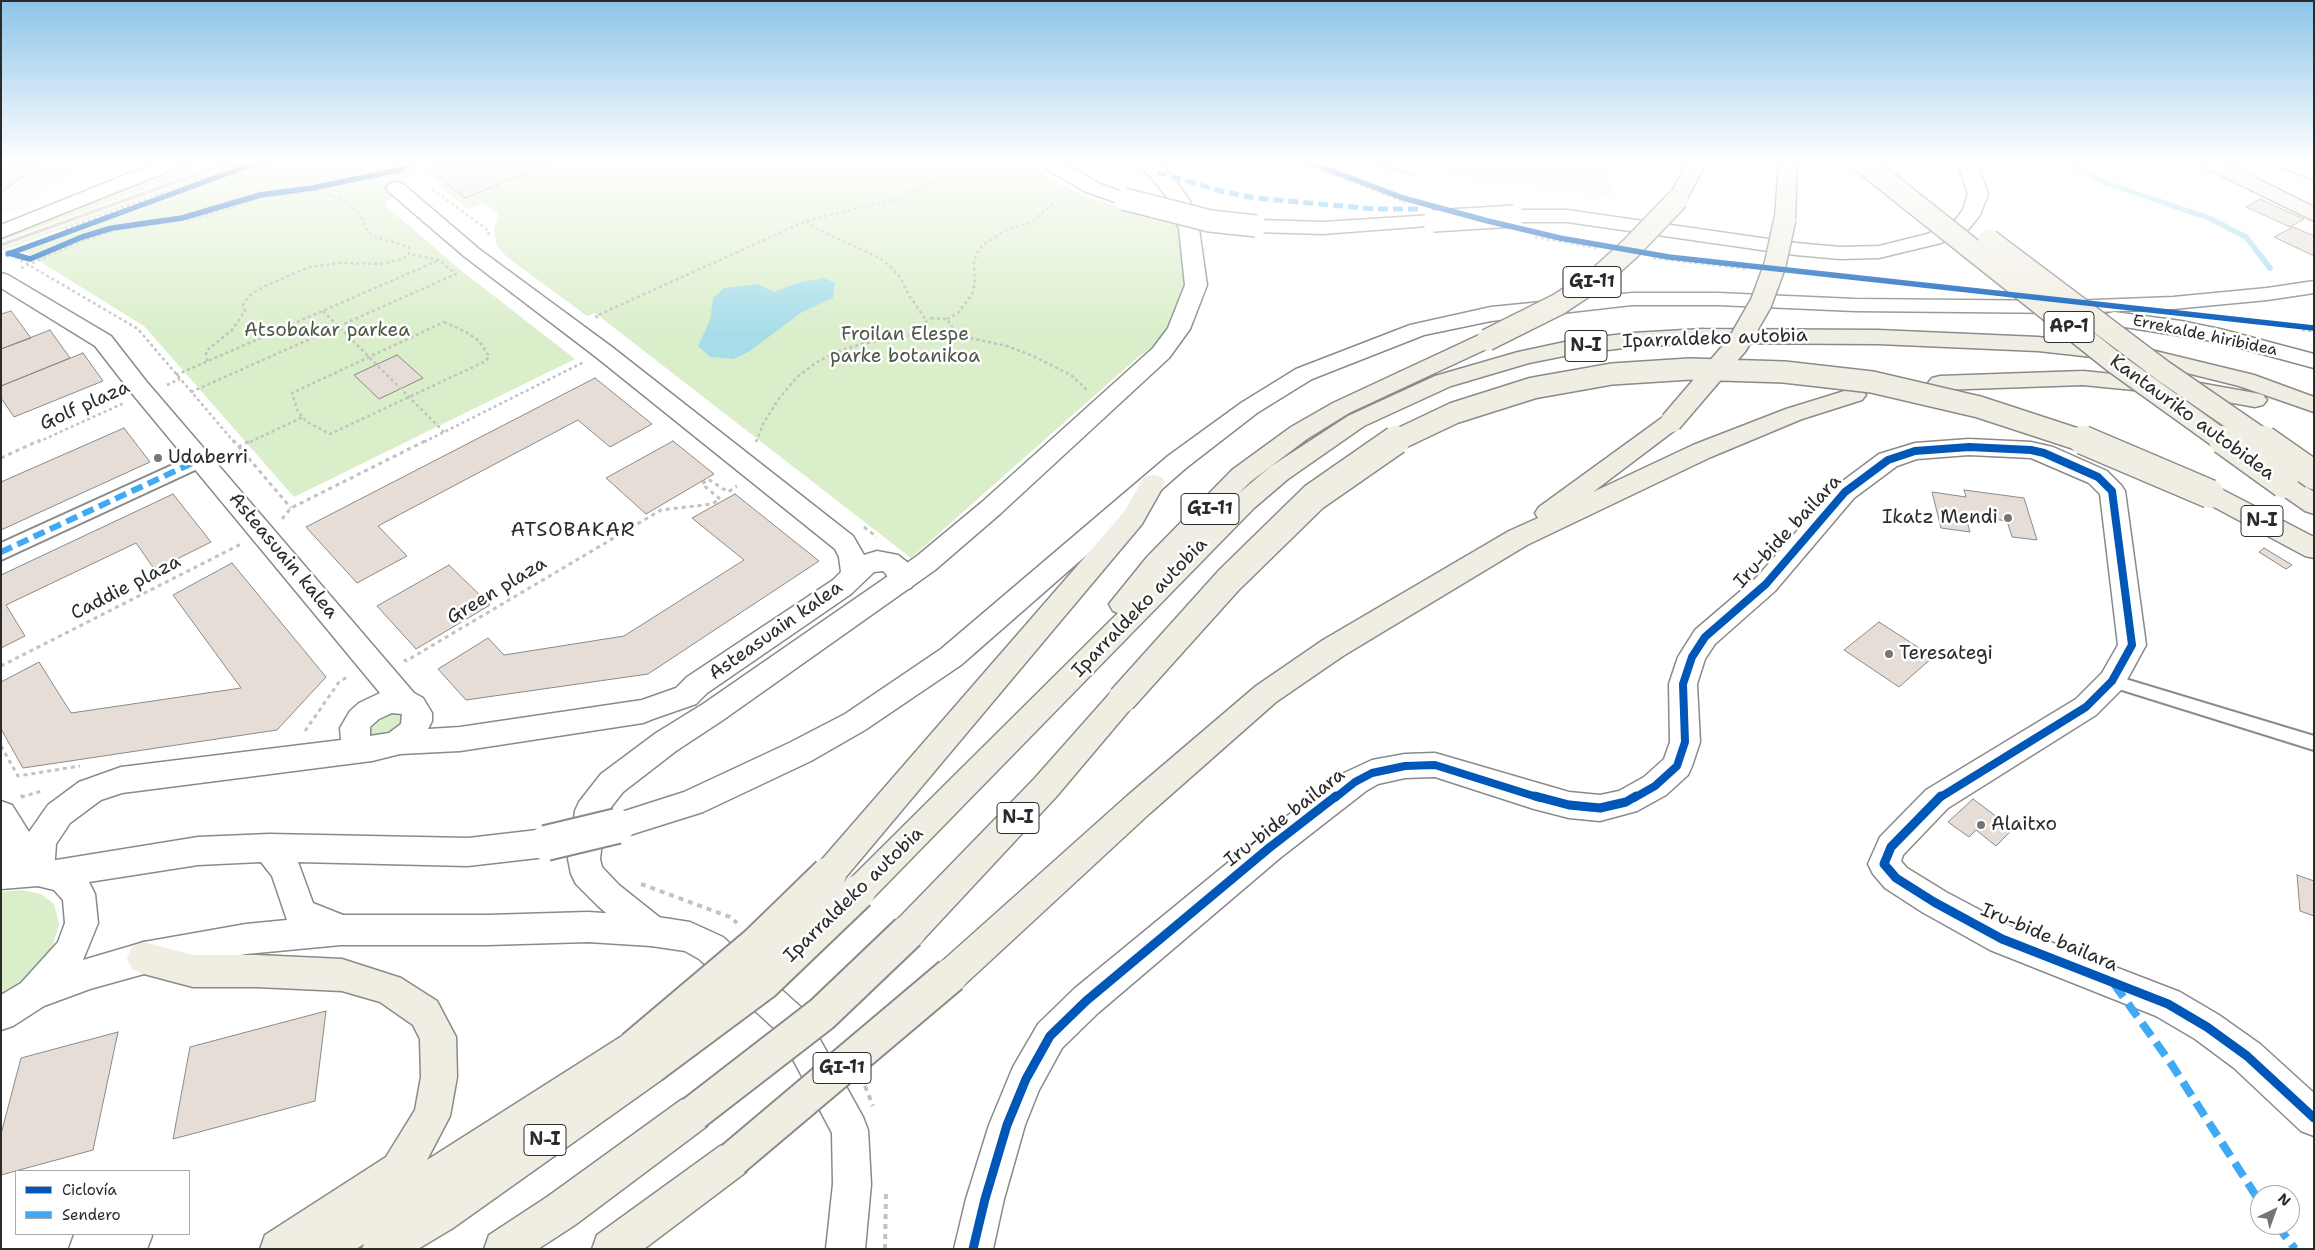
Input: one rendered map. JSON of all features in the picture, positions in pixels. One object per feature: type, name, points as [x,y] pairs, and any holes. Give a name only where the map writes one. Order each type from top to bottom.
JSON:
[{"type":"highway","name":"GI-11","points":[[996,755],[1156,564],[1241,476],[1299,433],[1341,408],[1559,304],[1598,278],[1631,248],[1658,219]]},
{"type":"highway","name":"GI-11","points":[[611,1249],[733,1159],[951,975],[1138,805],[1266,694],[1333,648],[1518,538],[1566,498],[1671,422],[1737,345],[1761,303],[1776,265],[1785,219]]},
{"type":"highway","name":"Kantauriko autobidea","points":[[1934,219],[2115,363],[2314,505]]},
{"type":"highway","name":"Kantauriko autobidea","points":[[1962,219],[2163,371],[2314,475]]},
{"type":"highway","name":"Iparraldeko autobia","points":[[381,1249],[439,1214],[642,1057],[764,982],[996,755],[1245,502],[1280,472],[1356,421],[1398,400],[1443,381],[1509,361],[1574,347],[1632,340],[1703,336],[1817,336],[1980,340],[2038,344],[2147,356],[2246,380],[2314,405]]},
{"type":"highway","name":"N-I","points":[[503,1249],[561,1211],[694,1113],[822,1014],[908,932],[1046,788],[1122,699],[1229,580],[1314,497],[1390,443],[1454,413],[1534,388],[1612,374],[1690,369],[1784,372],[1872,382],[1979,407],[2080,439],[2210,494],[2314,549]]},
{"type":"highway","points":[[1940,383],[2083,378],[2194,389],[2314,411]]},
{"type":"highway","points":[[1518,538],[1702,452],[1794,414],[1854,395]]},
{"type":"highway","points":[[321,1249],[642,1057],[829,874],[1133,518],[1153,483]]},
{"type":"highway","points":[[144,958],[193,970],[342,975],[389,990],[425,1013],[438,1037],[439,1076],[432,1116],[399,1170],[279,1249]]},
{"type":"street","points":[[7,249],[64,219]]},
{"type":"street","name":"Asteasuain kalea","points":[[8,275],[103,341],[145,394],[372,662],[398,728],[454,738],[643,711],[686,696],[697,685],[842,587],[855,574],[852,558],[844,543],[604,352],[472,253],[441,219]]},
{"type":"street","points":[[651,931],[608,895],[588,874],[584,859],[590,811],[612,782],[666,742],[713,712],[902,581],[959,537],[1161,353],[1179,329],[1196,285],[1189,230],[1186,219]]},
{"type":"street","points":[[1203,219],[1256,226],[1324,228],[1433,221],[1520,223],[1545,219]]},
{"type":"street","points":[[1590,219],[1796,249],[1840,253],[1879,252],[1934,239],[1960,227],[1966,219]]},
{"type":"street","points":[[28,873],[198,851],[270,848],[468,852],[546,842],[617,826],[692,803],[800,752],[872,712],[952,657],[1177,462],[1249,408],[1304,374],[1418,330],[1491,314],[1632,299],[1718,299],[1855,305],[2070,307],[2182,302],[2267,294],[2314,287]]},
{"type":"street","name":"Errekalde hiribidea","points":[[1855,305],[1920,310],[2088,316],[2143,322],[2220,336],[2314,361]]},
{"type":"street","name":"Iru-bide bailara","points":[[973,1249],[985,1199],[1007,1124],[1026,1079],[1050,1036],[1086,1001],[1269,848],[1355,782],[1372,773],[1405,766],[1434,765],[1462,772],[1534,796],[1569,805],[1600,808],[1626,802],[1655,786],[1677,766],[1686,742],[1683,715],[1683,684],[1692,657],[1705,637],[1766,584],[1845,492],[1888,460],[1915,451],[1969,447],[2014,449],[2044,453],[2098,477],[2112,492],[2132,645],[2112,681],[2086,707],[1937,799],[1891,847],[1884,864],[1896,878],[1934,902],[2002,939],[2168,1004],[2207,1027],[2247,1056],[2314,1118]]},
{"type":"street","points":[[1,552],[201,459]]},
{"type":"street","points":[[855,574],[865,565],[877,561],[889,562],[898,569],[902,581]]},
{"type":"street","points":[[686,696],[690,706],[696,711],[713,712]]},
{"type":"street","points":[[28,873],[40,841],[59,814],[90,791],[121,780],[296,758],[398,728]]},
{"type":"street","points":[[1,814],[18,842],[28,873]]},
{"type":"street","points":[[270,848],[286,870],[300,913],[341,930]]},
{"type":"street","points":[[28,873],[64,879],[79,894],[82,923],[70,952],[34,994]]},
{"type":"street","points":[[1,1014],[34,994],[90,973],[144,958],[246,939],[341,930],[488,930],[588,927],[651,931],[690,937],[711,948],[791,1021],[850,1130],[852,1184],[845,1249]]},
{"type":"street","points":[[88,1249],[134,1236]]},
{"type":"lane","points":[[2112,681],[2314,743]]},
{"type":"path","points":[[60,233],[96,219]]},
{"type":"path","points":[[60,233],[98,219]]},
{"type":"path","points":[[7,249],[30,259],[82,237],[112,228],[170,219]]},
{"type":"path","points":[[8,275],[84,240],[112,231],[187,219]]},
{"type":"path","points":[[207,362],[206,351],[211,345],[232,330],[245,311],[243,305],[249,296],[263,287],[309,267],[340,263],[381,264],[403,260],[409,254],[409,247],[373,236],[365,228],[362,219]]},
{"type":"path","points":[[473,219],[489,231]]},
{"type":"path","points":[[604,322],[596,316],[813,219]]},
{"type":"path","points":[[947,319],[958,313],[972,294],[975,283],[974,263],[976,254],[983,245],[1006,230],[1030,223],[1035,219]]},
{"type":"path","points":[[806,221],[815,228],[880,258],[890,266],[900,277],[910,297],[926,320]]},
{"type":"path","points":[[1520,223],[1601,246]]},
{"type":"path","points":[[7,249],[29,265],[138,329],[291,508],[604,352]]},
{"type":"path","points":[[191,392],[456,274],[439,260],[409,254]]},
{"type":"path","points":[[1650,254],[1760,268]]},
{"type":"path","points":[[176,375],[439,260]]},
{"type":"path","points":[[323,311],[444,432]]},
{"type":"path","points":[[922,333],[920,326],[926,320],[936,317],[947,319],[952,324],[947,333]]},
{"type":"path","points":[[444,322],[466,332],[479,341],[489,356],[486,361],[330,434],[307,422],[298,412],[292,393],[369,357],[444,322]]},
{"type":"path","points":[[2300,328],[2314,330]]},
{"type":"path","points":[[748,436],[756,442],[764,422],[778,400],[797,377],[817,362],[839,351],[862,344],[922,333],[931,336],[947,333],[1007,346],[1033,356],[1070,375],[1090,394]]},
{"type":"path","points":[[238,447],[303,417]]},
{"type":"path","points":[[856,521],[880,540]]},
{"type":"path","points":[[296,758],[305,731],[339,682],[372,662]]},
{"type":"shaded area","points":[[62,219],[83,219],[1,249],[1,241]]},
{"type":"green space","points":[[47,219],[62,219],[1,241],[1,238]]},
{"type":"green space","points":[[82,219],[88,219],[1,251],[5,247]]},
{"type":"green space","name":"Atsobakar parkea","points":[[109,219],[402,219],[458,268],[575,359],[294,497],[144,326],[23,251]]},
{"type":"green space","name":"Froilan Elespe parke botanikoa","points":[[497,219],[1162,219],[1178,224],[1185,265],[1185,280],[1177,310],[1156,344],[1137,358],[911,558],[595,313],[587,316],[507,257],[497,246],[494,231]]},
{"type":"green space","points":[[386,712],[402,713],[405,716],[402,729],[374,738],[368,732],[368,727]]},
{"type":"green space","points":[[21,890],[41,894],[54,904],[59,924],[53,945],[37,968],[14,988],[1,995],[1,892]]},
{"type":"water","points":[[824,278],[835,283],[833,298],[802,312],[750,351],[733,359],[710,357],[698,346],[710,320],[713,298],[724,288],[758,284],[774,292],[800,282]]},
{"type":"building","points":[[2273,219],[2303,219],[2290,227]]},
{"type":"building","points":[[2293,227],[2314,236],[2314,256],[2274,237]]},
{"type":"building","points":[[11,311],[31,338],[1,349],[1,314]]},
{"type":"building","points":[[50,330],[70,358],[1,386],[1,349]]},
{"type":"building","points":[[83,353],[103,381],[14,417],[1,398],[1,386]]},
{"type":"building","points":[[397,355],[423,378],[379,399],[354,375]]},
{"type":"building","points":[[595,378],[652,424],[610,447],[578,420],[378,526],[407,556],[357,583],[306,527]]},
{"type":"building","points":[[124,428],[150,462],[1,530],[1,482]]},
{"type":"building","points":[[673,441],[714,474],[646,514],[606,478]]},
{"type":"building","name":"Ikatz Mendi","points":[[1964,490],[2024,498],[2037,540],[2012,537],[2007,521],[1965,515],[1970,532],[1941,528],[1932,492],[1966,497]]},
{"type":"building","points":[[173,494],[211,542],[155,570],[136,543],[6,605],[25,636],[1,648],[1,575]]},
{"type":"building","points":[[735,494],[819,561],[648,674],[466,700],[438,669],[488,638],[504,655],[624,636],[744,560],[692,518]]},
{"type":"building","points":[[2264,548],[2292,565],[2286,569],[2259,552]]},
{"type":"building","points":[[232,563],[326,677],[277,730],[23,768],[1,729],[1,682],[39,662],[71,713],[241,688],[173,595]]},
{"type":"building","points":[[449,565],[490,605],[416,649],[377,606]]},
{"type":"building","name":"Teresategi","points":[[1879,622],[1933,657],[1899,687],[1844,650]]},
{"type":"building","name":"Alaitxo","points":[[1973,799],[2013,829],[1996,846],[1976,830],[1969,837],[1948,822]]},
{"type":"building","points":[[2297,875],[2314,881],[2314,916],[2300,911]]},
{"type":"building","points":[[326,1011],[315,1101],[173,1139],[190,1047]]},
{"type":"building","points":[[118,1032],[93,1150],[1,1175],[1,1134],[21,1058]]},
{"type":"waterway","points":[[2212,219],[2246,237],[2270,268]]},
{"type":"railway","points":[[1,245],[72,219]]},
{"type":"marked path","points":[[1,552],[201,459]]},
{"type":"marked path","points":[[2114,984],[2170,1062],[2250,1186]]},
{"type":"marked path","points":[[2284,1235],[2295,1249]]},
{"type":"cycle path","points":[[8,254],[102,219]]},
{"type":"cycle path","points":[[9,253],[30,259],[82,237],[112,228],[170,219]]},
{"type":"cycle path","points":[[1482,219],[1560,238],[1669,257],[2314,328]]},
{"type":"cycle path","points":[[973,1249],[985,1199],[1007,1125],[1026,1079],[1050,1036],[1086,1001],[1269,848],[1355,782],[1372,773],[1405,766],[1435,765],[1534,796],[1569,805],[1600,808],[1626,802],[1655,786],[1677,766],[1685,742],[1683,684],[1692,657],[1705,637],[1766,584],[1845,492],[1888,460],[1915,451],[1969,447],[2031,450],[2044,453],[2098,477],[2112,491],[2132,645],[2112,681],[2086,707],[1937,799],[1891,847],[1884,864],[1896,878],[1934,902],[2002,939],[2168,1004],[2207,1027],[2247,1056],[2314,1118]]},
{"type":"place","name":"Udaberri","points":[[158,458]]},
{"type":"place","name":"Ikatz Mendi","points":[[2008,518]]},
{"type":"place","name":"Teresategi","points":[[1889,654]]},
{"type":"place","name":"Alaitxo","points":[[1981,825]]},
{"type":"district","name":"ATSOBAKAR","points":[[573,531]]}]
